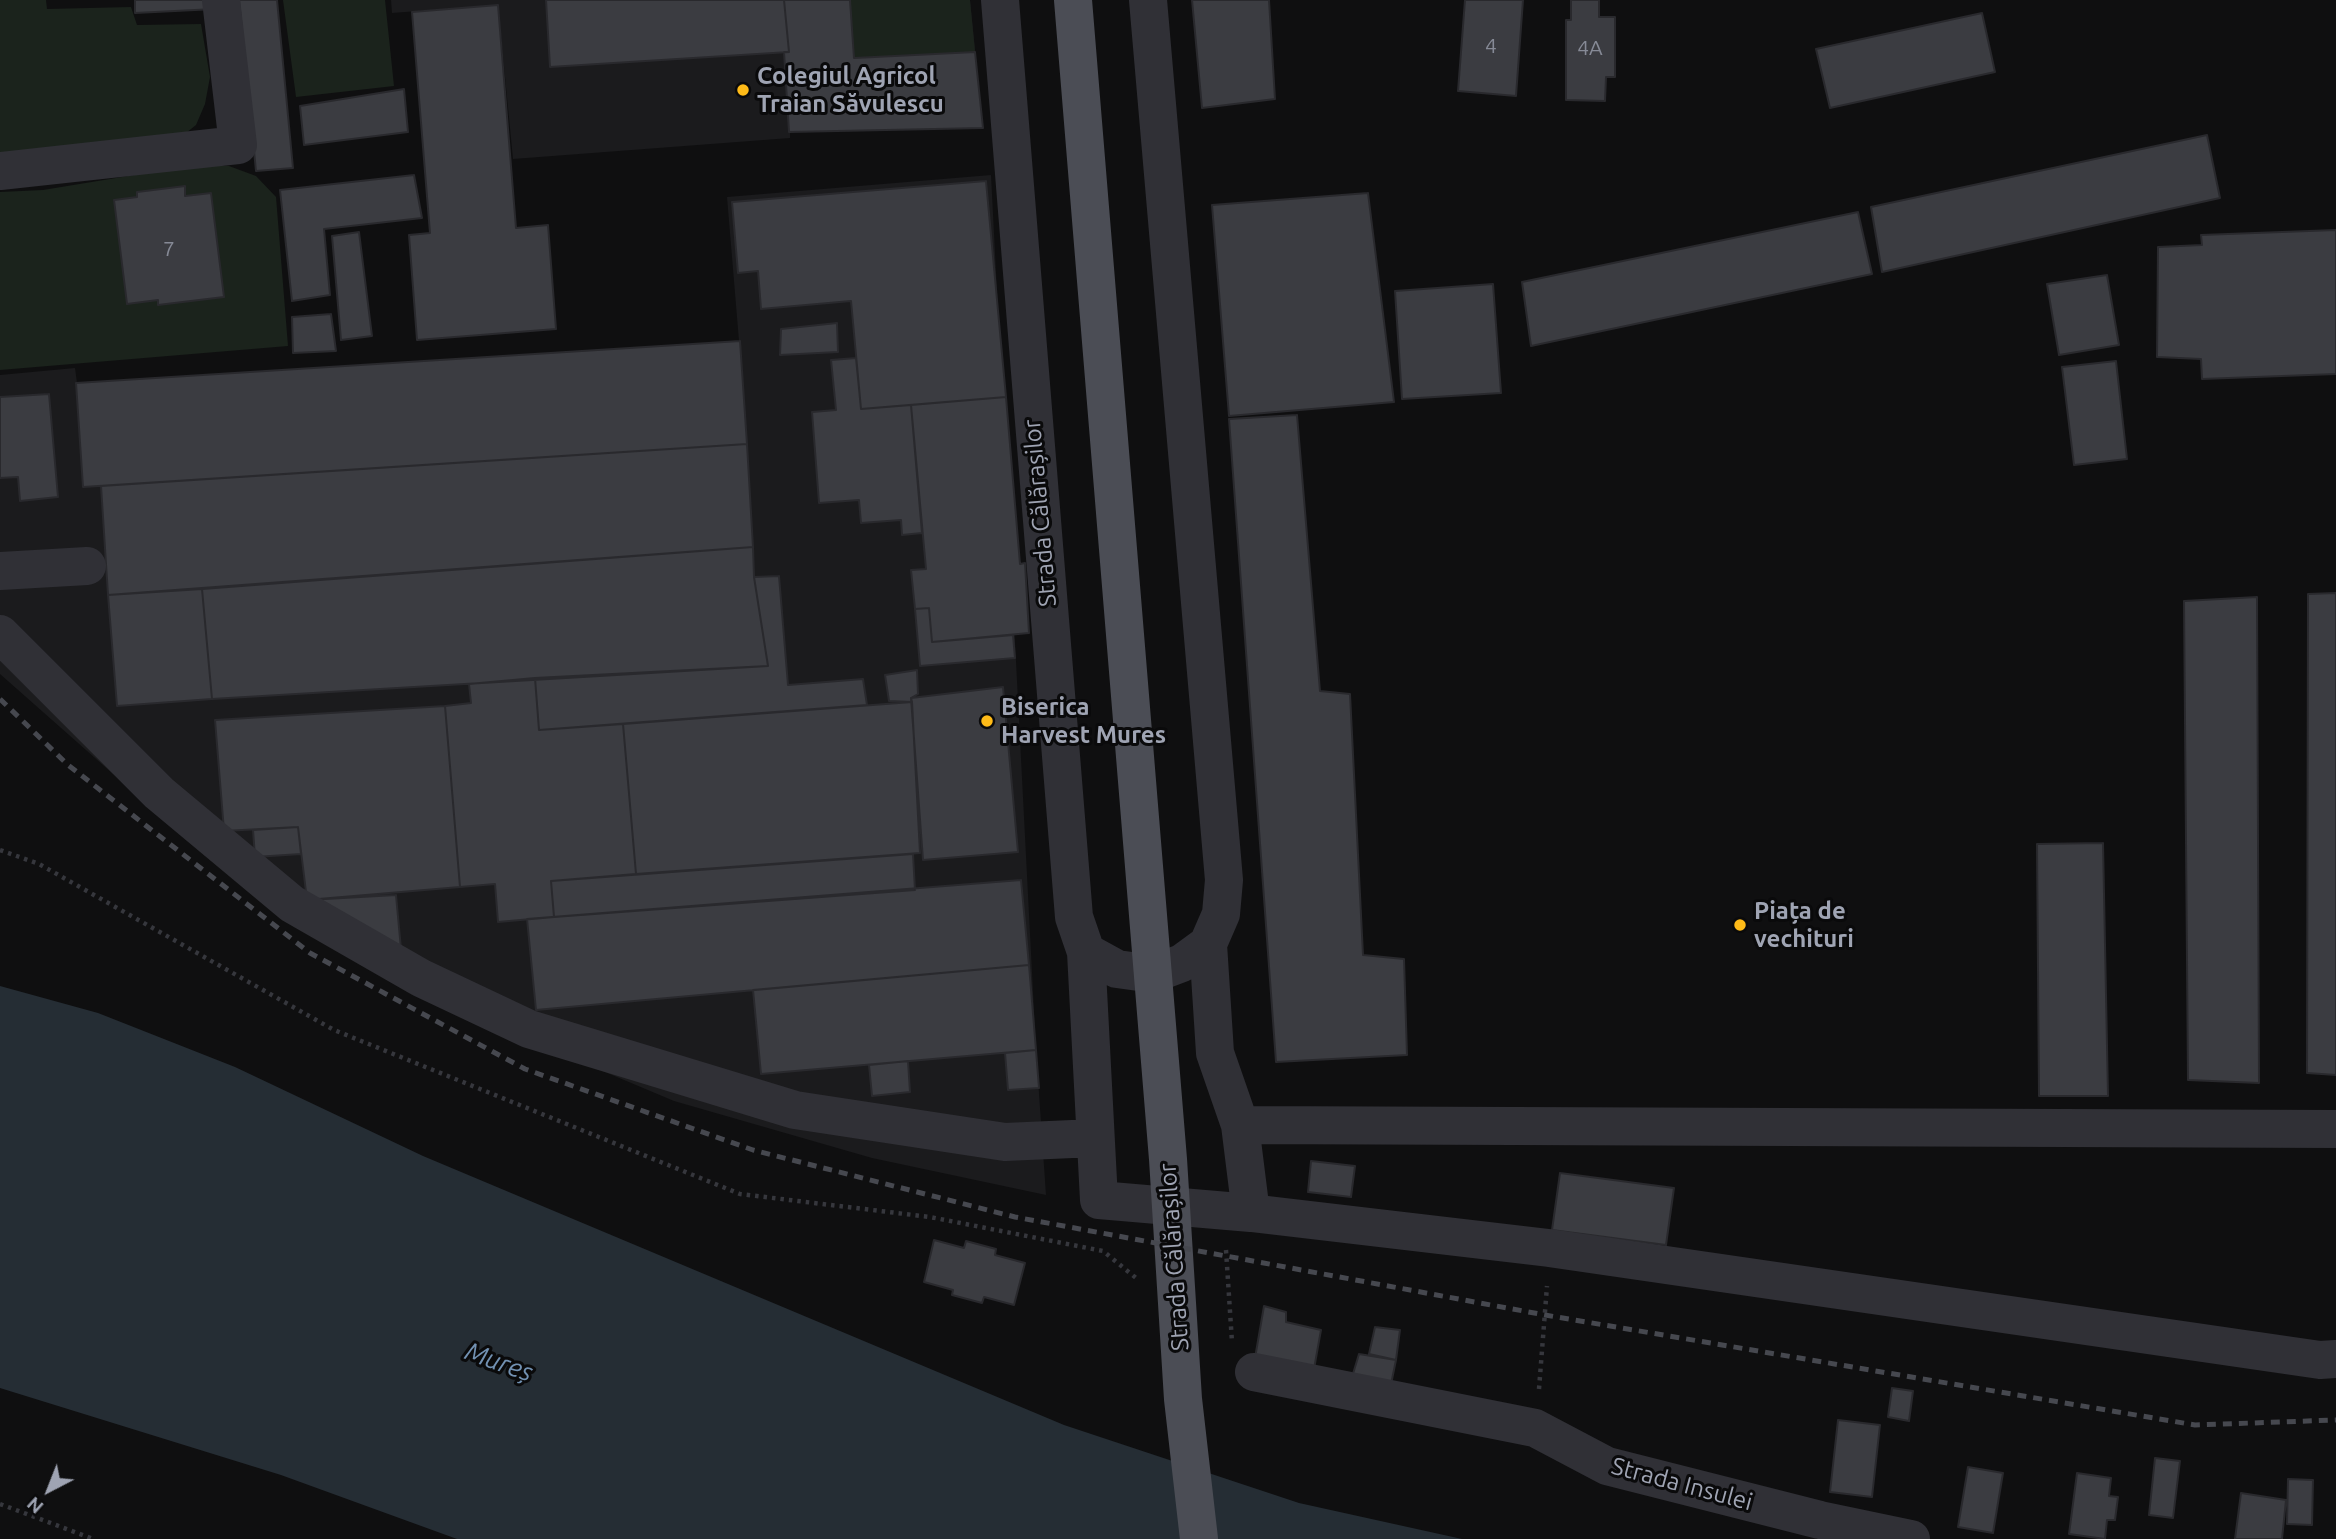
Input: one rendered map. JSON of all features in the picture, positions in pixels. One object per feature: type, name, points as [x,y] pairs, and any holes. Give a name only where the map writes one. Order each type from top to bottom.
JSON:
[{"type":"main road","name":"Strada Călărașilor","points":[[1073,0],[1167,1145],[1183,1399],[1199,1539]]},
{"type":"street","points":[[0,171],[238,145],[221,0]]},
{"type":"street","name":"Strada Călărașilor","points":[[1000,0],[1069,881],[1074,917],[1086,952],[1099,1200],[1237,1212]]},
{"type":"street","points":[[1149,0],[1224,880],[1221,914],[1208,944],[1215,1053],[1240,1125],[1237,1212],[1549,1248],[2320,1360],[2336,1359]]},
{"type":"street","points":[[0,571],[87,566]]},
{"type":"street","points":[[0,634],[159,793],[292,904],[421,978],[529,1029],[795,1111],[1005,1142],[1095,1138]]},
{"type":"street","points":[[1086,952],[1117,969],[1153,974],[1182,963],[1208,944]]},
{"type":"street","points":[[1240,1125],[2336,1129]]},
{"type":"street","name":"Strada Insulei","points":[[1254,1372],[1535,1428],[1607,1466],[1820,1520],[1911,1539]]},
{"type":"path","points":[[0,850],[38,864],[334,1030],[740,1194],[930,1217],[1103,1251],[1146,1285]]},
{"type":"path","points":[[1237,1212],[1232,1353],[1254,1372]]},
{"type":"path","points":[[1535,1428],[1549,1248]]},
{"type":"path","points":[[0,1504],[93,1539]]},
{"type":"shaded area","points":[[0,0],[46,0],[47,9],[131,7],[137,25],[201,24],[210,77],[205,104],[196,125],[176,141],[0,154]]},
{"type":"shaded area","points":[[283,0],[385,0],[394,86],[296,97]]},
{"type":"shaded area","name":"Colegiul Agricol Traian Săvulescu","points":[[391,0],[970,0],[983,128],[790,132],[790,138],[513,159],[498,5],[392,13]]},
{"type":"shaded area","points":[[850,0],[970,0],[975,52],[854,58]]},
{"type":"shaded area","points":[[195,165],[229,166],[256,176],[276,197],[288,346],[0,370],[0,192],[43,190]]},
{"type":"shaded area","points":[[991,175],[1036,1050],[1046,1195],[872,1158],[674,1101],[422,995],[181,834],[0,674],[0,375],[75,368],[77,383],[739,341],[727,197]]},
{"type":"water","name":"Mureș","points":[[0,986],[98,1013],[235,1067],[423,1156],[1064,1425],[1299,1503],[1462,1539],[457,1539],[281,1475],[0,1388]]},
{"type":"building","points":[[135,0],[214,0],[215,9],[135,13]]},
{"type":"building","points":[[239,0],[277,0],[293,168],[256,171]]},
{"type":"building","points":[[546,0],[784,0],[789,52],[550,67]]},
{"type":"building","points":[[784,0],[850,0],[854,58],[975,52],[983,128],[789,132],[784,52],[789,52]]},
{"type":"building","points":[[1192,0],[1269,0],[1275,99],[1202,108]]},
{"type":"building","points":[[1465,0],[1523,0],[1516,96],[1458,91]]},
{"type":"building","points":[[1571,0],[1599,0],[1599,17],[1615,17],[1615,77],[1606,77],[1605,101],[1566,100],[1566,20],[1571,20]]},
{"type":"building","points":[[498,5],[516,228],[548,225],[556,329],[417,340],[409,235],[430,233],[412,12]]},
{"type":"building","points":[[1982,13],[1995,72],[1830,108],[1816,49]]},
{"type":"building","points":[[404,89],[408,132],[304,145],[300,106]]},
{"type":"building","points":[[2207,135],[2220,198],[1882,272],[1871,207]]},
{"type":"building","points":[[414,175],[422,218],[324,229],[330,295],[292,301],[280,190]]},
{"type":"building","points":[[986,181],[1006,397],[861,409],[851,301],[761,309],[758,271],[738,273],[732,202]]},
{"type":"building","points":[[185,186],[185,196],[211,193],[224,297],[158,305],[158,300],[127,304],[114,200],[137,197],[137,192]]},
{"type":"building","points":[[1368,193],[1394,402],[1229,416],[1212,205]]},
{"type":"building","points":[[1858,212],[1872,274],[1531,346],[1522,282]]},
{"type":"building","points":[[2336,230],[2336,374],[2202,379],[2201,359],[2157,357],[2158,247],[2202,245],[2201,235]]},
{"type":"building","points":[[359,232],[372,336],[341,340],[332,236]]},
{"type":"building","points":[[2107,275],[2119,345],[2059,355],[2047,284]]},
{"type":"building","points":[[1493,284],[1501,393],[1402,399],[1395,291]]},
{"type":"building","points":[[331,314],[336,351],[293,353],[292,317]]},
{"type":"building","points":[[837,323],[838,352],[780,355],[781,329]]},
{"type":"building","points":[[740,341],[747,444],[83,487],[76,383]]},
{"type":"building","points":[[856,358],[861,409],[911,405],[922,533],[902,535],[901,520],[861,523],[859,500],[819,503],[812,412],[836,410],[831,360]]},
{"type":"building","points":[[2116,361],[2127,459],[2074,465],[2062,367]]},
{"type":"building","points":[[49,394],[58,497],[20,501],[18,477],[0,478],[0,397]]},
{"type":"building","points":[[1006,397],[1020,564],[1025,563],[1029,633],[932,642],[929,608],[915,609],[911,570],[926,569],[911,405]]},
{"type":"building","points":[[1297,415],[1320,691],[1350,694],[1363,955],[1404,959],[1407,1055],[1276,1062],[1229,419]]},
{"type":"building","points":[[747,444],[753,547],[108,595],[101,486]]},
{"type":"building","points":[[753,547],[754,577],[768,666],[212,699],[202,589]]},
{"type":"building","points":[[779,576],[788,685],[863,679],[867,705],[539,730],[535,678],[768,666],[754,577]]},
{"type":"building","points":[[202,589],[212,699],[117,706],[108,595]]},
{"type":"building","points":[[2336,593],[2336,1075],[2307,1073],[2308,594]]},
{"type":"building","points":[[2257,597],[2259,1083],[2188,1080],[2184,601]]},
{"type":"building","points":[[929,608],[932,642],[1013,635],[1015,658],[920,666],[915,609]]},
{"type":"building","points":[[917,670],[918,694],[911,698],[912,702],[889,701],[885,675]]},
{"type":"building","points":[[535,678],[539,730],[623,724],[636,874],[551,881],[554,917],[498,922],[495,884],[460,887],[445,706],[471,703],[469,684]]},
{"type":"building","points":[[1003,687],[1018,852],[923,860],[911,698]]},
{"type":"building","points":[[912,702],[920,853],[636,874],[623,724]]},
{"type":"building","points":[[445,706],[460,887],[307,900],[298,827],[224,831],[215,720]]},
{"type":"building","points":[[298,827],[301,854],[255,857],[253,830]]},
{"type":"building","points":[[2103,843],[2108,1096],[2039,1096],[2037,844]]},
{"type":"building","points":[[913,854],[915,890],[554,917],[551,881]]},
{"type":"building","points":[[1021,880],[1029,965],[536,1010],[527,919]]},
{"type":"building","points":[[396,895],[401,949],[307,900]]},
{"type":"building","points":[[1029,965],[1036,1050],[761,1074],[753,990]]},
{"type":"building","points":[[1036,1050],[1039,1088],[1008,1090],[1005,1053]]},
{"type":"building","points":[[908,1061],[910,1092],[872,1096],[869,1065]]},
{"type":"building","points":[[1311,1161],[1355,1166],[1351,1197],[1308,1192]]},
{"type":"building","points":[[1560,1173],[1674,1188],[1666,1245],[1552,1230]]},
{"type":"building","points":[[934,1240],[964,1248],[966,1241],[996,1249],[995,1255],[1025,1263],[1014,1305],[984,1297],[982,1303],[952,1295],[953,1290],[924,1282]]},
{"type":"building","points":[[1264,1306],[1286,1312],[1286,1322],[1321,1330],[1314,1369],[1255,1358]]},
{"type":"building","points":[[1375,1327],[1400,1330],[1396,1360],[1369,1354]]},
{"type":"building","points":[[1359,1354],[1396,1360],[1389,1394],[1349,1387]]},
{"type":"building","points":[[1892,1388],[1913,1391],[1909,1421],[1888,1417]]},
{"type":"building","points":[[1838,1420],[1880,1425],[1872,1497],[1830,1492]]},
{"type":"building","points":[[2155,1458],[2180,1461],[2173,1518],[2149,1515]]},
{"type":"building","points":[[1968,1467],[2003,1473],[1993,1533],[1958,1527]]},
{"type":"building","points":[[2077,1473],[2111,1478],[2109,1496],[2118,1497],[2115,1520],[2107,1520],[2105,1539],[2069,1534]]},
{"type":"building","points":[[2288,1479],[2313,1480],[2312,1525],[2287,1524]]},
{"type":"building","points":[[2241,1493],[2286,1500],[2282,1539],[2235,1539]]},
{"type":"railway","points":[[0,699],[68,765],[310,953],[525,1069],[753,1150],[1015,1217],[1545,1315],[2195,1425],[2336,1420]]},
{"type":"place","name":"Colegiul Agricol Traian Săvulescu","points":[[743,90]]},
{"type":"place","name":"Biserica Harvest Mures","points":[[987,721]]},
{"type":"place","name":"Piața de vechituri","points":[[1740,925]]}]
